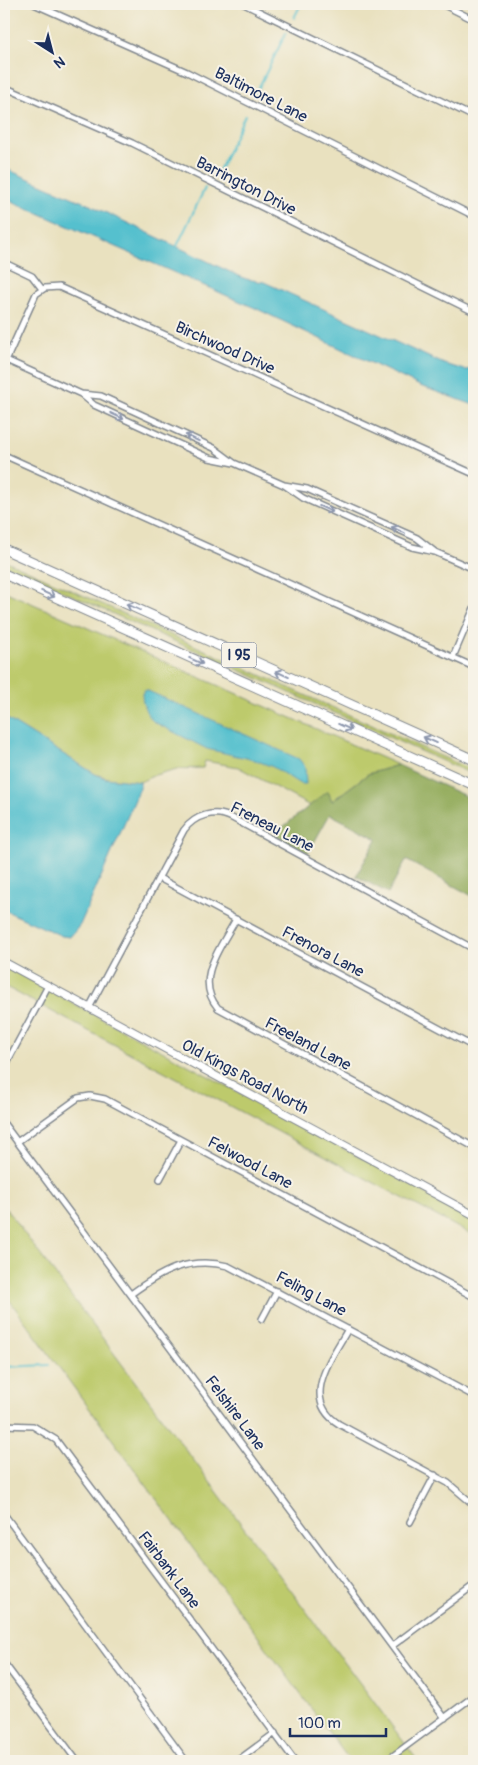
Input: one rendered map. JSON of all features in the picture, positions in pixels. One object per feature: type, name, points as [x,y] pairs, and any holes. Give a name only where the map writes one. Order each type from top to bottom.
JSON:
[{"type":"highway","name":"I 95","points":[[4,549],[474,760]]},
{"type":"highway","name":"I 95","points":[[4,574],[474,786]]},
{"type":"street","name":"Baltimore Lane","points":[[34,4],[188,72],[474,216]]},
{"type":"street","points":[[244,4],[474,117]]},
{"type":"street","points":[[442,4],[474,20]]},
{"type":"street","name":"Barrington Drive","points":[[4,87],[132,143],[474,312]]},
{"type":"street","points":[[5,263],[32,276],[42,289],[32,301],[4,361],[81,394],[94,405],[209,458],[234,464],[284,485],[303,498],[412,547],[435,552],[474,569]]},
{"type":"street","name":"Birchwood Drive","points":[[42,289],[61,288],[474,474]]},
{"type":"street","points":[[81,394],[101,396],[214,448],[234,464]]},
{"type":"street","points":[[4,455],[474,667]]},
{"type":"street","points":[[284,485],[307,489],[416,538],[435,552]]},
{"type":"street","points":[[453,657],[474,608]]},
{"type":"street","name":"Freneau Lane","points":[[89,1008],[182,835],[191,823],[205,815],[224,814],[474,948]]},
{"type":"street","name":"Frenora Lane","points":[[159,878],[474,1047]]},
{"type":"street","name":"Freeland Lane","points":[[236,919],[208,974],[209,992],[218,1008],[474,1147]]},
{"type":"street","name":"Old Kings Road North","points":[[4,962],[474,1215]]},
{"type":"street","points":[[4,1068],[48,986]]},
{"type":"street","name":"Felwood Lane","points":[[17,1142],[78,1098],[90,1096],[110,1101],[474,1297]]},
{"type":"street","name":"Felshire Lane","points":[[4,1124],[445,1718]]},
{"type":"street","points":[[160,1178],[181,1140]]},
{"type":"street","name":"Feling Lane","points":[[131,1294],[163,1272],[184,1264],[199,1263],[234,1268],[474,1396]]},
{"type":"street","points":[[262,1319],[277,1291]]},
{"type":"street","points":[[348,1329],[320,1382],[319,1395],[324,1410],[339,1424],[435,1475],[457,1489],[474,1505]]},
{"type":"street","name":"Fairbank Lane","points":[[4,1424],[37,1427],[59,1444],[295,1761]]},
{"type":"street","points":[[410,1522],[435,1475]]},
{"type":"street","points":[[4,1514],[186,1761]]},
{"type":"street","points":[[392,1646],[474,1586]]},
{"type":"street","points":[[4,1662],[77,1761]]},
{"type":"street","points":[[386,1761],[474,1696]]},
{"type":"street","points":[[237,1761],[274,1733]]},
{"type":"green space","points":[[4,560],[474,771],[474,775],[4,565]]},
{"type":"green space","points":[[4,591],[398,765],[368,774],[332,801],[328,792],[310,806],[238,767],[205,761],[203,768],[177,769],[155,775],[140,782],[108,778],[95,774],[4,717]]},
{"type":"green space","points":[[398,765],[474,800],[474,897],[406,860],[388,893],[356,876],[377,839],[330,814],[308,853],[274,834],[328,791],[332,801],[368,774]]},
{"type":"green space","points":[[4,966],[474,1219],[474,1236],[4,986]]},
{"type":"green space","points":[[4,1206],[418,1761],[350,1761],[4,1293]]},
{"type":"water","points":[[4,168],[90,205],[228,271],[246,279],[264,282],[444,364],[465,370],[474,369],[474,405],[420,386],[255,308],[4,198]]},
{"type":"water","points":[[146,690],[299,759],[305,767],[306,784],[300,784],[273,767],[255,760],[207,749],[154,722],[144,705],[142,693]]},
{"type":"water","points":[[4,717],[95,774],[105,778],[140,782],[140,788],[80,925],[70,937],[62,936],[4,910]]},
{"type":"waterway","points":[[294,18],[301,4]]},
{"type":"waterway","points":[[255,95],[286,33]]},
{"type":"waterway","points":[[218,173],[245,115]]},
{"type":"waterway","points":[[177,246],[205,188]]},
{"type":"waterway","points":[[4,1367],[49,1365]]}]
